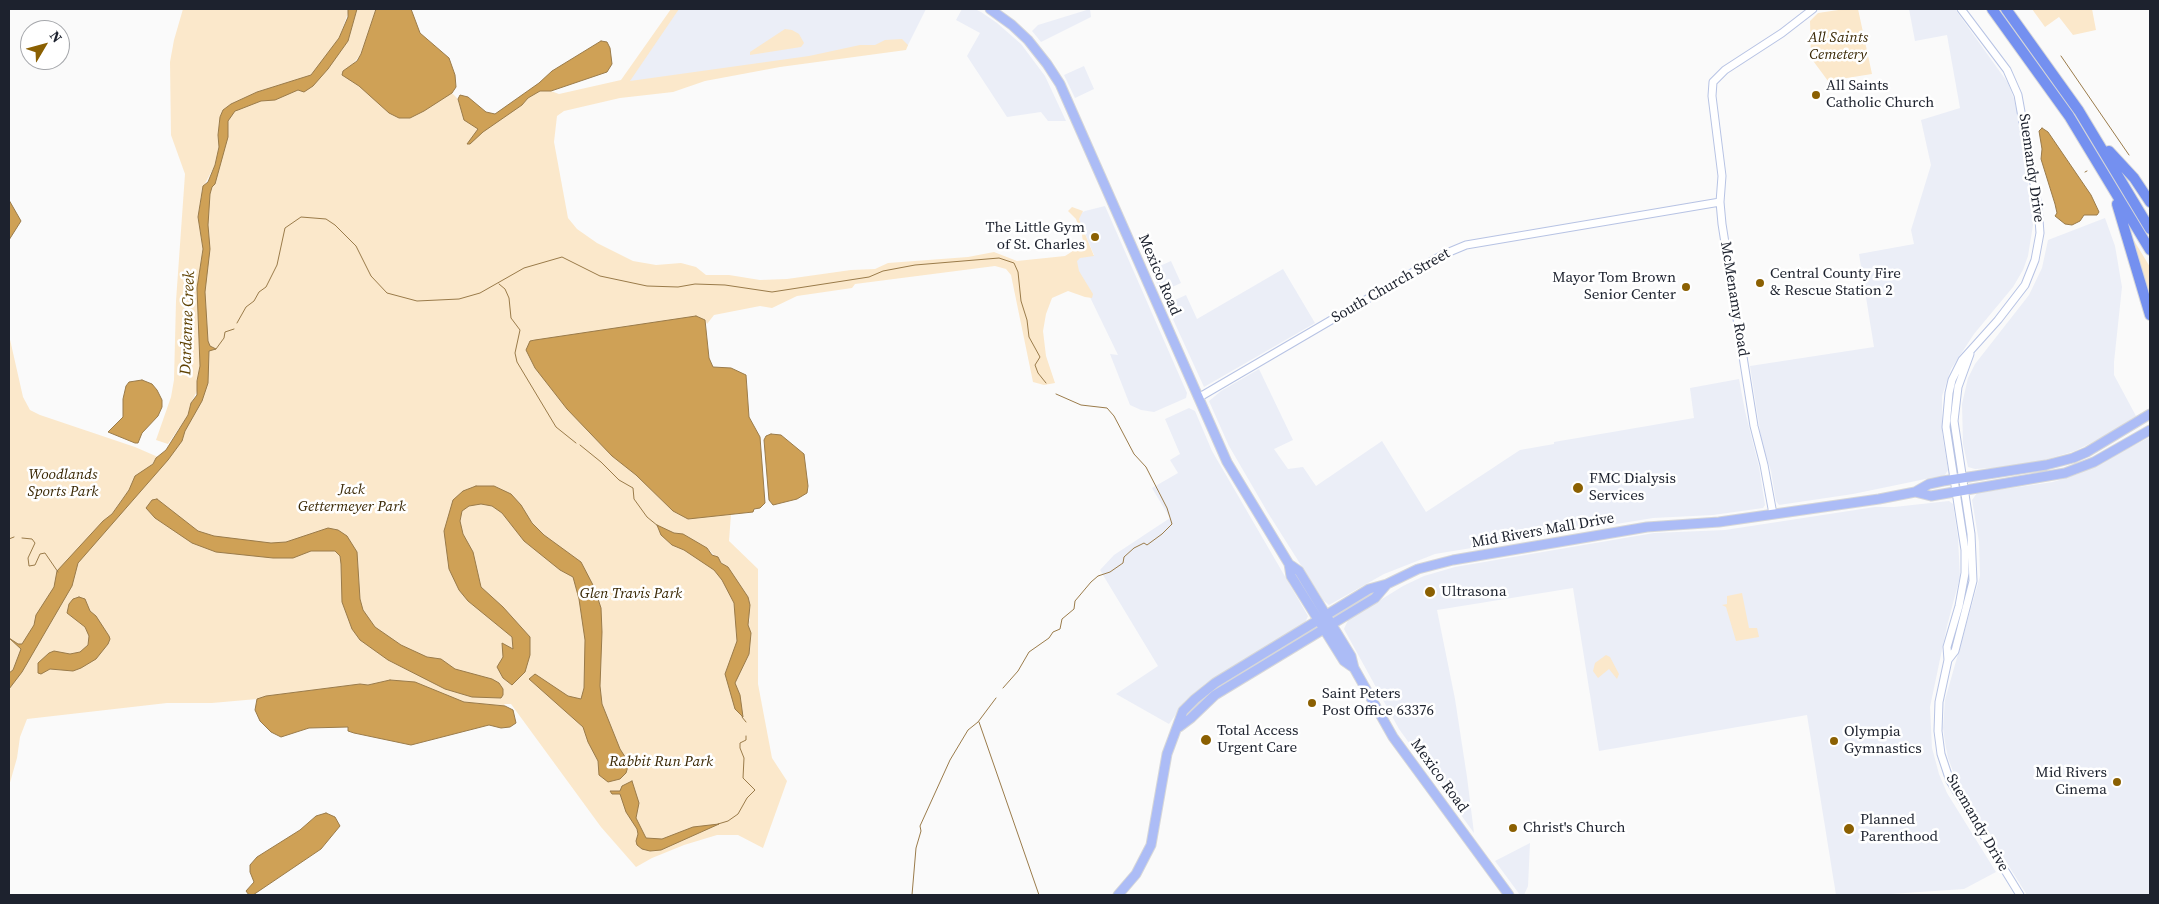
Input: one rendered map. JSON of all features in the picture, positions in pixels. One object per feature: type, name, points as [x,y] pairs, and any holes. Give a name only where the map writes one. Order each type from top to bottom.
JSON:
[{"type":"highway","points":[[1992,9],[2069,116],[2150,250]]},
{"type":"highway","points":[[2006,9],[2051,69],[2150,228]]},
{"type":"highway","points":[[2093,134],[2134,178],[2150,202]]},
{"type":"highway","points":[[2113,191],[2150,315]]},
{"type":"main road","name":"Mexico Road","points":[[990,9],[1012,25],[1028,40],[1060,84],[1227,462],[1289,564],[1292,576],[1351,656],[1354,668],[1394,737],[1508,895]]},
{"type":"main road","name":"Mid Rivers Mall Drive","points":[[1118,895],[1136,874],[1151,845],[1167,754],[1179,727],[1183,711],[1206,689],[1369,589],[1387,584],[1418,569],[1453,560],[1646,527],[1719,522],[1914,492],[1929,484],[2046,465],[2073,458],[2129,428],[2150,414]]},
{"type":"main road","name":"Mid Rivers Mall Drive","points":[[1914,492],[1931,496],[2050,476],[2080,468],[2150,430]]},
{"type":"main road","name":"Mid Rivers Mall Drive","points":[[1179,727],[1222,690],[1375,598],[1387,584]]},
{"type":"street","name":"McMenamy Road","points":[[1773,514],[1764,465],[1754,426],[1722,224],[1720,202],[1722,176],[1712,96],[1713,82],[1725,70],[1782,33],[1813,9]]},
{"type":"street","name":"Suemandy Drive","points":[[1961,9],[2006,70],[2018,95],[2025,124],[2040,218],[2035,260],[2024,285],[1970,353],[1962,360],[1952,380],[1946,411],[1946,427],[1973,549],[1973,581],[1955,650],[1948,660],[1938,713],[1938,731],[1943,762],[1955,791],[2020,895]]},
{"type":"street","name":"South Church Street","points":[[1198,398],[1458,248],[1487,241],[1720,202]]},
{"type":"shaded area","points":[[348,9],[357,9],[348,41],[313,86],[304,92],[298,90],[275,100],[261,101],[235,111],[228,121],[228,137],[215,184],[210,194],[208,225],[210,249],[205,292],[208,341],[210,346],[216,349],[209,351],[208,383],[202,401],[185,431],[182,441],[168,460],[78,563],[72,586],[22,672],[9,689],[9,673],[13,670],[21,649],[9,638],[18,644],[22,644],[34,625],[36,615],[54,587],[57,571],[103,521],[112,514],[129,490],[135,476],[153,464],[156,458],[166,450],[188,415],[191,403],[197,395],[200,366],[197,288],[203,249],[198,217],[203,186],[208,182],[215,165],[219,147],[220,117],[223,110],[231,104],[257,92],[311,75],[339,38],[348,17]]},
{"type":"shaded area","points":[[376,9],[411,9],[420,33],[449,58],[455,75],[456,87],[452,93],[410,118],[399,118],[389,113],[359,86],[342,75],[343,71],[357,61],[361,54]]},
{"type":"shaded area","points":[[673,9],[926,9],[907,47],[619,90]]},
{"type":"shaded area","points":[[962,9],[975,9],[981,12],[1021,44],[1045,76],[1066,121],[1048,121],[1041,112],[1007,117],[967,56],[980,33],[956,20]]},
{"type":"shaded area","points":[[1090,9],[1091,17],[1041,42],[1032,31],[1038,25]]},
{"type":"shaded area","points":[[1909,9],[1955,9],[2008,83],[2021,128],[2031,206],[2033,225],[2028,256],[2023,270],[2013,287],[1974,334],[1951,369],[1942,396],[1942,433],[1948,470],[1945,475],[1853,494],[1779,505],[1776,501],[1771,471],[1762,444],[1750,366],[1874,347],[1859,254],[1914,244],[1911,230],[1931,165],[1921,120],[1960,108],[1947,35],[1915,41]]},
{"type":"shaded area","points":[[601,41],[607,42],[610,48],[612,64],[607,72],[551,91],[540,91],[483,132],[470,144],[467,144],[478,129],[464,120],[458,99],[460,95],[468,97],[486,112],[495,114],[539,83],[552,71]]},
{"type":"shaded area","points":[[1084,66],[1094,89],[1075,98],[1064,75]]},
{"type":"shaded area","points":[[2042,128],[2048,132],[2091,195],[2099,212],[2097,215],[2084,215],[2080,221],[2072,225],[2065,224],[2055,216],[2057,213],[2055,204],[2041,159],[2042,149],[2039,131]]},
{"type":"shaded area","points":[[9,200],[21,221],[9,240]]},
{"type":"shaded area","points":[[1105,206],[1187,393],[1186,398],[1154,412],[1141,410],[1130,405],[1110,354],[1118,355],[1071,258],[1094,255],[1077,215]]},
{"type":"shaded area","points":[[2105,218],[2115,246],[2122,287],[2114,375],[2136,416],[2105,436],[2075,451],[2041,461],[1993,468],[1975,469],[1968,467],[1963,444],[1962,404],[1968,378],[1975,364],[2029,295],[2042,268],[2048,240]]},
{"type":"shaded area","points":[[1171,261],[1181,283],[1161,292],[1151,270]]},
{"type":"shaded area","points":[[1283,269],[1315,323],[1204,387],[1166,304],[1186,295],[1197,319]]},
{"type":"shaded area","points":[[696,316],[705,320],[709,358],[713,367],[731,368],[746,375],[749,417],[760,437],[765,503],[760,508],[754,509],[753,512],[688,519],[673,511],[636,475],[612,456],[567,409],[535,368],[526,350],[530,341],[535,340]]},
{"type":"shaded area","points":[[1259,369],[1293,440],[1274,449],[1288,469],[1303,467],[1316,486],[1382,441],[1426,512],[1520,450],[1554,444],[1554,442],[1694,418],[1690,388],[1739,379],[1759,467],[1765,505],[1763,508],[1713,515],[1653,518],[1435,554],[1384,574],[1329,605],[1323,600],[1268,513],[1229,446],[1209,401],[1221,391]]},
{"type":"shaded area","points":[[142,380],[152,384],[157,390],[162,400],[162,407],[158,416],[142,433],[138,443],[135,443],[108,432],[123,417],[123,399],[126,386],[129,382]]},
{"type":"shaded area","points":[[1189,408],[1195,411],[1212,451],[1308,616],[1305,623],[1206,683],[1186,700],[1169,724],[1116,694],[1158,666],[1100,570],[1114,555],[1170,518],[1152,488],[1178,473],[1170,460],[1180,454],[1165,419]]},
{"type":"shaded area","points":[[771,434],[781,435],[804,454],[808,486],[807,493],[797,499],[773,505],[769,500],[764,440],[766,436]]},
{"type":"shaded area","points":[[2150,437],[2150,895],[2027,895],[1959,787],[1948,758],[1943,728],[1945,700],[1980,576],[1979,542],[1972,500],[1977,493],[2053,482],[2078,474]]},
{"type":"shaded area","points":[[476,486],[494,486],[511,494],[521,505],[532,523],[544,535],[581,562],[594,587],[601,608],[600,686],[602,704],[620,749],[629,763],[626,773],[620,779],[608,782],[599,775],[598,761],[583,727],[529,679],[535,674],[568,696],[581,699],[584,688],[585,640],[579,599],[573,577],[560,570],[524,541],[502,513],[492,506],[481,504],[469,506],[462,511],[460,521],[463,534],[473,552],[481,587],[503,607],[530,637],[530,655],[525,672],[512,685],[503,678],[497,667],[503,657],[502,643],[513,649],[512,637],[468,601],[459,590],[449,569],[444,531],[453,500],[463,491]]},
{"type":"shaded area","points":[[157,499],[198,531],[214,536],[271,543],[286,542],[328,528],[338,530],[347,536],[357,552],[360,599],[363,610],[375,627],[401,645],[427,657],[441,659],[455,669],[492,679],[499,683],[503,689],[503,695],[501,698],[472,697],[445,689],[388,660],[360,640],[352,629],[342,602],[340,556],[335,551],[311,551],[293,558],[273,558],[216,552],[192,543],[155,518],[146,508],[152,500]]},
{"type":"shaded area","points":[[1949,501],[1953,504],[1958,538],[1960,577],[1947,626],[1930,707],[1932,748],[1939,774],[1947,793],[1996,872],[1964,889],[1876,895],[1836,895],[1807,715],[1599,751],[1573,588],[1437,610],[1455,699],[1474,833],[1399,729],[1344,629],[1348,620],[1403,586],[1424,576],[1455,567],[1654,533],[1725,530],[1875,507],[1894,507]]},
{"type":"shaded area","points":[[657,525],[674,533],[683,534],[707,548],[712,555],[718,557],[721,563],[728,567],[748,597],[750,605],[748,625],[751,633],[749,654],[735,683],[740,695],[743,717],[735,709],[725,674],[737,641],[734,603],[722,580],[714,570],[684,550],[672,545],[661,535]]},
{"type":"shaded area","points":[[79,597],[85,599],[90,611],[96,616],[109,636],[108,644],[96,659],[81,668],[73,671],[50,669],[41,674],[38,673],[38,663],[49,653],[54,651],[70,654],[80,652],[88,645],[89,636],[85,627],[67,613],[69,604],[73,599]]},
{"type":"shaded area","points":[[390,680],[415,682],[464,702],[505,706],[513,710],[516,723],[510,727],[501,728],[489,725],[411,745],[354,733],[348,731],[348,727],[309,728],[281,737],[271,732],[260,721],[255,710],[257,699],[266,696],[360,684],[368,685]]},
{"type":"shaded area","points":[[632,781],[639,803],[636,818],[646,838],[662,839],[693,827],[719,824],[661,850],[650,851],[642,849],[637,845],[637,829],[626,812],[620,794],[612,794],[610,791],[620,791],[622,786]]},
{"type":"shaded area","points":[[326,813],[335,817],[340,826],[321,849],[253,895],[249,895],[246,891],[254,882],[250,872],[250,865],[257,857],[300,830],[316,816]]},
{"type":"shaded area","points":[[1530,843],[1528,886],[1524,895],[1520,895],[1495,861]]},
{"type":"green space","points":[[183,9],[348,9],[348,13],[339,38],[312,75],[257,92],[231,104],[223,110],[220,117],[219,147],[215,165],[202,189],[198,217],[203,249],[197,288],[200,366],[197,391],[188,415],[168,444],[156,440],[171,397],[174,380],[176,301],[185,174],[171,135],[170,62]]},
{"type":"green space","name":"Jack Gettermeyer Park","points":[[357,9],[376,9],[361,54],[351,66],[452,93],[458,99],[460,107],[482,127],[523,104],[528,98],[540,91],[551,91],[559,94],[621,80],[671,9],[679,9],[630,81],[809,56],[860,45],[875,45],[885,40],[902,39],[908,45],[906,50],[780,67],[705,81],[673,92],[620,98],[564,111],[557,116],[554,142],[568,218],[577,229],[597,243],[633,261],[656,265],[681,263],[696,267],[706,275],[729,275],[760,280],[787,279],[851,270],[875,269],[888,263],[968,257],[994,252],[1017,261],[1065,256],[1083,242],[1076,219],[1068,211],[1072,207],[1083,211],[1079,219],[1094,256],[1080,258],[1077,261],[1079,271],[1093,294],[1092,298],[1068,291],[1052,298],[1046,314],[1043,331],[1046,356],[1055,383],[1044,385],[1033,382],[1011,275],[1006,269],[995,266],[855,284],[852,288],[797,296],[772,308],[760,306],[714,315],[707,324],[705,320],[688,518],[731,514],[729,541],[758,569],[758,684],[772,758],[787,781],[763,848],[738,835],[717,835],[684,845],[652,858],[636,867],[601,827],[511,704],[504,704],[505,706],[464,702],[452,699],[445,694],[390,680],[368,685],[360,684],[266,696],[257,699],[212,703],[167,703],[27,719],[20,737],[17,758],[9,786],[9,682],[67,575],[177,438],[199,395],[205,197],[222,146],[221,125],[233,111],[302,86],[334,60],[348,41]],"holes":[[[699,544],[707,548],[729,570],[748,597],[750,622],[721,571]]]},
{"type":"green space","name":"All Saints Cemetery","points":[[1858,9],[1872,74],[1828,81],[1811,58],[1810,21],[1818,13]]},
{"type":"green space","points":[[2032,9],[2092,9],[2096,30],[2073,35],[2059,17],[2045,27]]},
{"type":"green space","points":[[785,29],[799,34],[804,43],[801,47],[750,55],[750,52]]},
{"type":"green space","points":[[2130,234],[2150,267],[2150,302]]},
{"type":"green space","name":"Woodlands Sports Park","points":[[9,335],[23,397],[30,410],[158,457],[122,499],[109,518],[99,526],[9,677]]},
{"type":"green space","points":[[1742,593],[1749,628],[1757,628],[1759,637],[1736,641],[1726,607],[1722,605],[1727,604],[1727,596]]},
{"type":"green space","points":[[1606,655],[1610,657],[1619,674],[1617,679],[1609,669],[1598,678],[1593,671],[1595,663]]},
{"type":"waterway","points":[[2061,56],[2129,155]]},
{"type":"waterway","points":[[237,323],[246,307],[266,287],[277,265],[285,228],[301,217],[326,219],[335,225],[356,246],[371,276],[387,293],[417,301],[459,299],[480,293],[524,268],[562,257],[600,276],[647,286],[725,285],[772,292],[869,277],[883,271],[915,265],[999,258],[1014,263],[1018,272],[1021,301],[1027,320],[1029,337],[1040,357],[1035,365],[1038,373],[1046,383]]},
{"type":"waterway","points":[[499,284],[505,289],[509,298],[511,318],[520,330],[515,353],[517,362],[556,427],[576,443]]},
{"type":"waterway","points":[[216,349],[224,338],[225,332],[234,329]]},
{"type":"waterway","points":[[1003,688],[1018,671],[1029,652],[1049,638],[1053,632],[1060,629],[1062,619],[1074,609],[1075,601],[1091,582],[1098,576],[1110,572],[1123,563],[1124,557],[1134,548],[1144,543],[1147,545],[1172,524],[1167,508],[1146,467],[1134,454],[1114,416],[1107,408],[1081,405],[1056,394]]},
{"type":"waterway","points":[[580,445],[619,480],[633,488],[634,499],[647,517],[658,526]]},
{"type":"waterway","points":[[9,539],[14,537]]},
{"type":"waterway","points":[[22,538],[32,539],[35,543],[28,558],[29,566],[35,565],[40,554],[45,553],[58,572]]},
{"type":"waterway","points":[[912,895],[916,848],[921,831],[920,826],[950,760],[968,730],[978,722],[996,698]]},
{"type":"waterway","points":[[742,717],[746,722]]},
{"type":"waterway","points":[[979,722],[1039,895]]},
{"type":"waterway","points":[[718,824],[728,821],[738,814],[747,798],[755,790],[743,778],[744,758],[740,743],[746,740],[746,736]]},
{"type":"place","name":"All Saints Catholic Church","points":[[1816,95]]},
{"type":"place","name":"The Little Gym of St. Charles","points":[[1095,237]]},
{"type":"place","name":"Central County Fire & Rescue Station 2","points":[[1760,283]]},
{"type":"place","name":"Mayor Tom Brown Senior Center","points":[[1686,287]]},
{"type":"place","name":"FMC Dialysis Services","points":[[1578,488]]},
{"type":"place","name":"Ultrasona","points":[[1430,592]]},
{"type":"place","name":"Saint Peters Post Office 63376","points":[[1312,703]]},
{"type":"place","name":"Total Access Urgent Care","points":[[1206,740]]},
{"type":"place","name":"Olympia Gymnastics","points":[[1834,741]]},
{"type":"place","name":"Mid Rivers Cinema","points":[[2117,782]]},
{"type":"place","name":"Christ's Church","points":[[1513,828]]},
{"type":"place","name":"Planned Parenthood","points":[[1849,829]]},
{"type":"water label","name":"Dardenne Creek","points":[[188,323]]},
{"type":"park label","name":"Glen Travis Park","points":[[631,594]]},
{"type":"park label","name":"Rabbit Run Park","points":[[661,762]]}]
